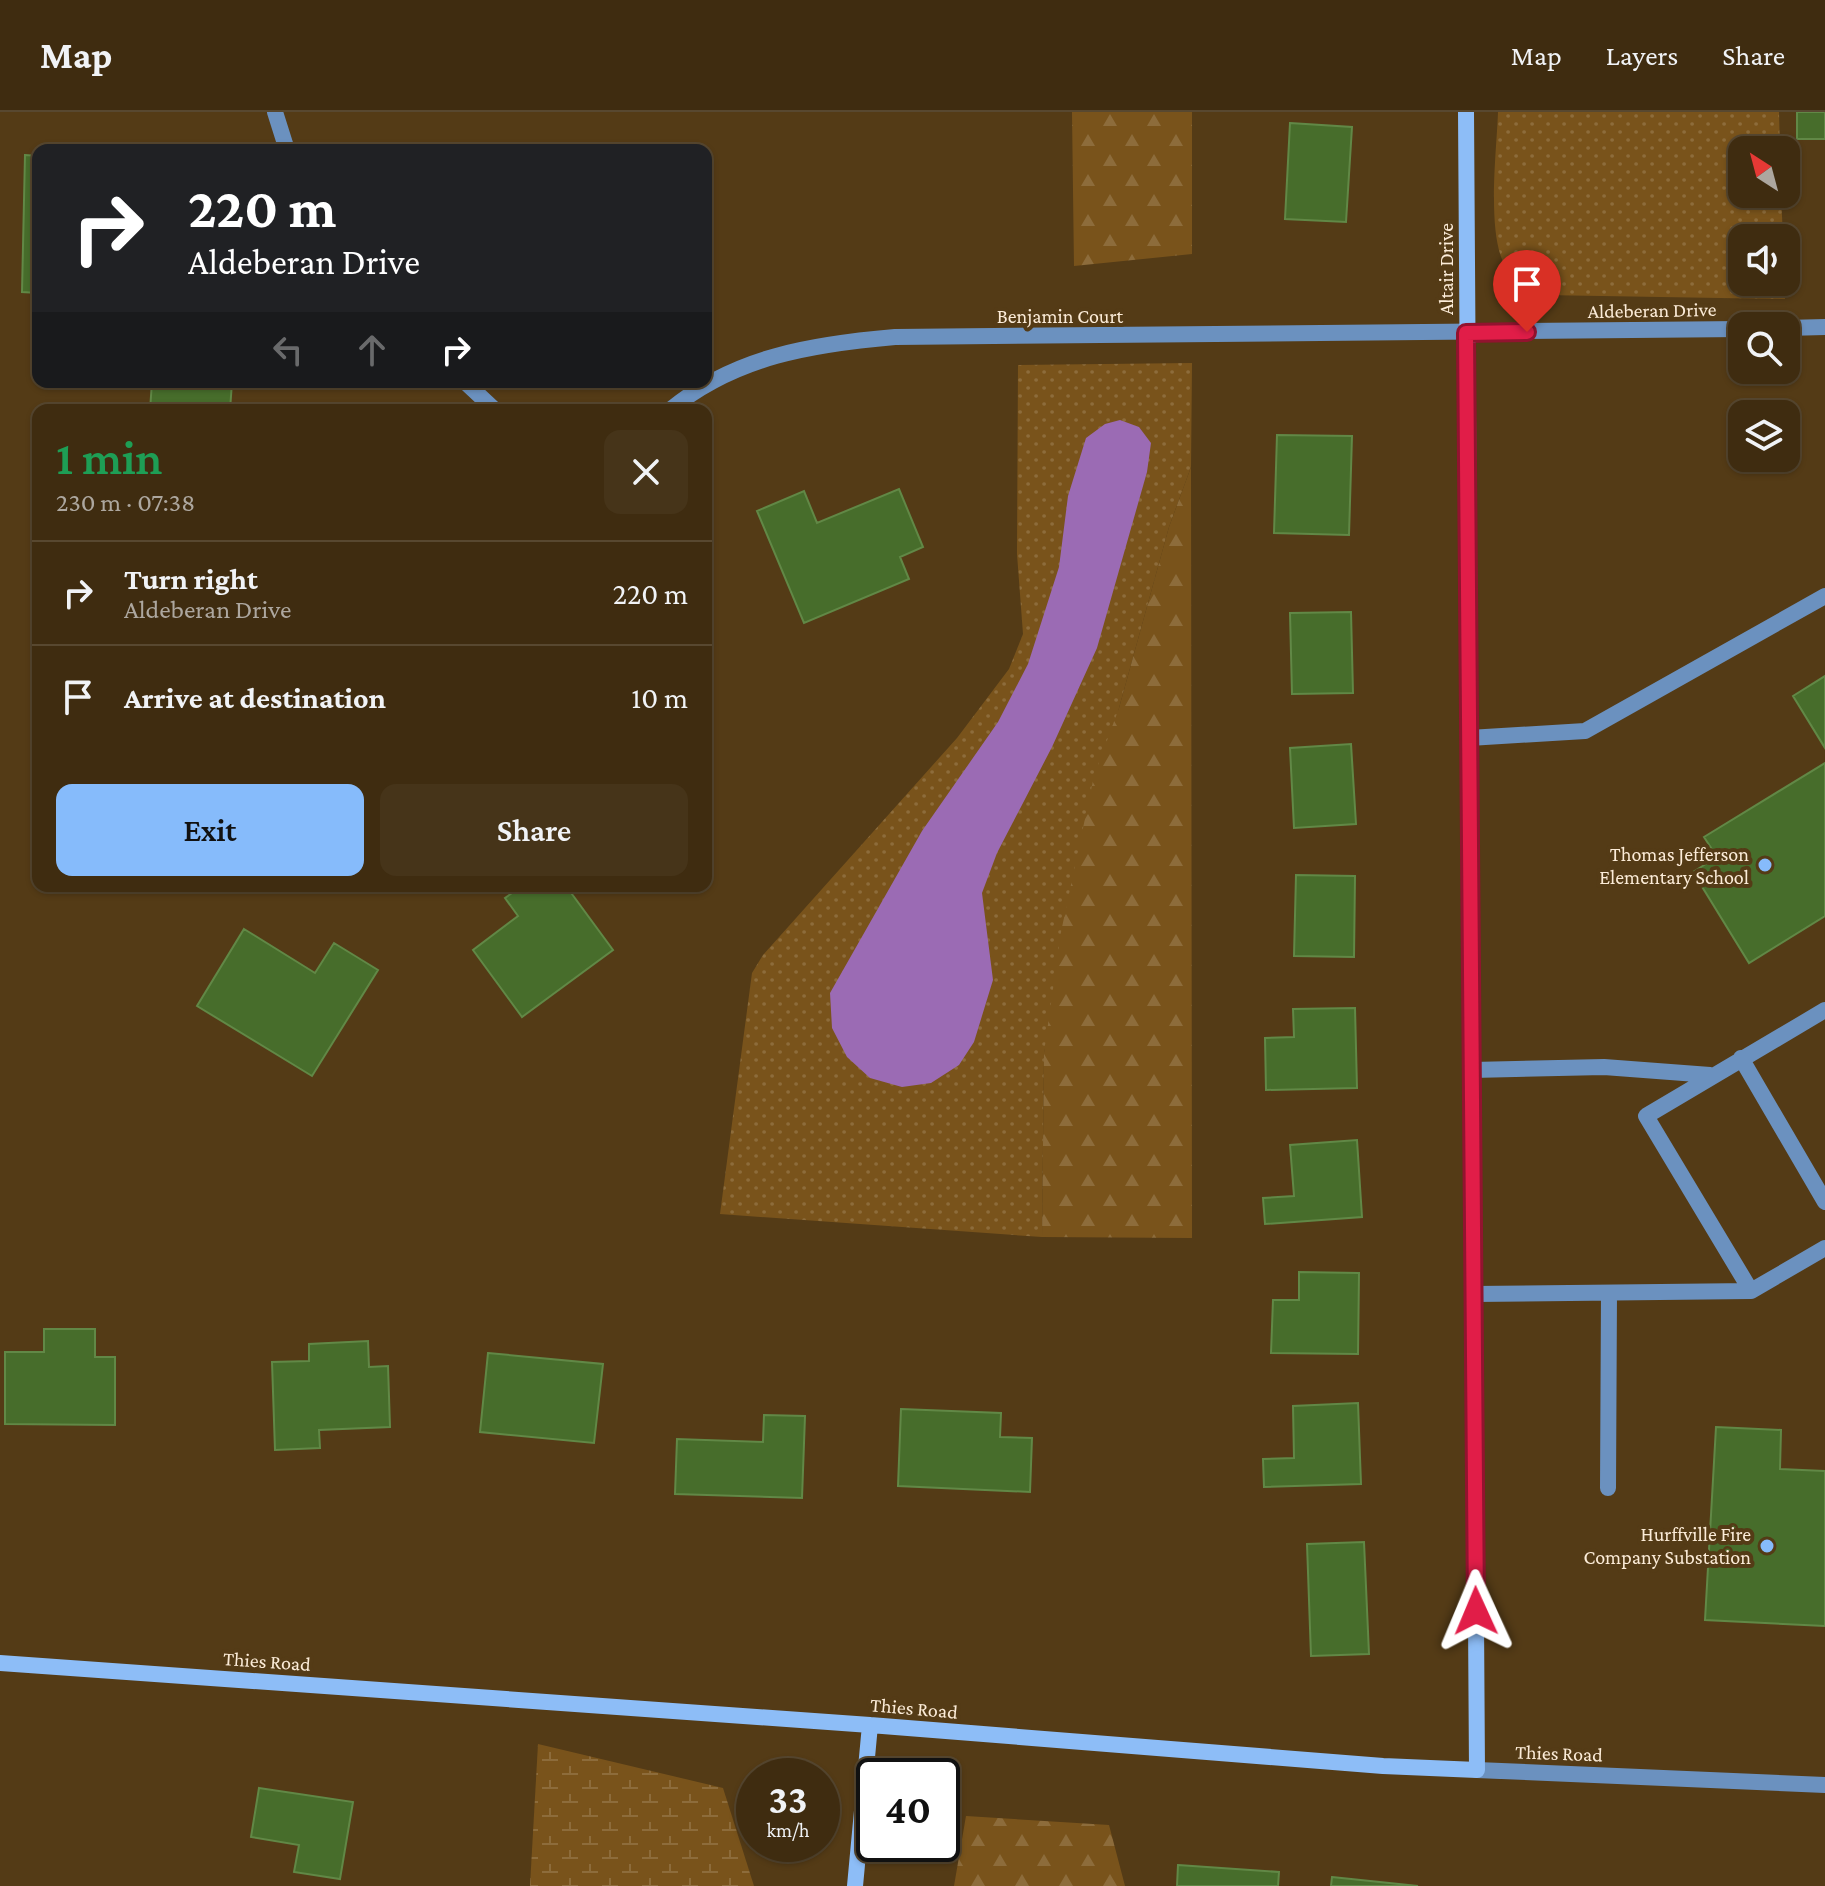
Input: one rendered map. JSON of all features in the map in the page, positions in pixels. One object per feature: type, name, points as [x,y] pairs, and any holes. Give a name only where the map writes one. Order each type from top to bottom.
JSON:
[{"type":"street","points":[[275,112],[285,144]]},
{"type":"street","name":"Altair Drive","points":[[1466,112],[1477,1770]]},
{"type":"street","points":[[1800,328],[1825,327]]},
{"type":"street","name":"Aldeberan Drive","points":[[1466,333],[1728,329]]},
{"type":"street","name":"Benjamin Court","points":[[712,381],[818,344],[895,337],[1466,333]]},
{"type":"street","points":[[471,388],[489,404]]},
{"type":"street","name":"Benjamin Court","points":[[679,404],[702,388]]},
{"type":"street","points":[[1469,738],[1585,731],[1825,596]]},
{"type":"street","points":[[1751,1291],[1646,1116],[1710,1075],[1825,1010]]},
{"type":"street","points":[[1741,1058],[1825,1202]]},
{"type":"street","points":[[1472,1070],[1604,1067],[1710,1075]]},
{"type":"street","points":[[1474,1294],[1751,1291],[1825,1248]]},
{"type":"street","points":[[1608,1488],[1609,1293]]},
{"type":"street","name":"Thies Road","points":[[0,1663],[870,1725],[1383,1766],[1825,1785]]},
{"type":"street","points":[[855,1886],[870,1725]]},
{"type":"green space","points":[[1072,112],[1192,112],[1192,254],[1074,266]]},
{"type":"green space","points":[[1498,112],[1779,112],[1780,136],[1728,136],[1728,208],[1782,208],[1782,224],[1728,224],[1728,296],[1785,296],[1785,299],[1543,295],[1516,278],[1501,256],[1494,217]]},
{"type":"green space","points":[[1192,363],[1191,467],[1169,527],[1119,708],[1044,1053],[1042,1237],[720,1214],[752,973],[763,955],[957,738],[1009,669],[1023,634],[1017,554],[1018,365]]},
{"type":"green space","points":[[1191,467],[1192,1238],[1042,1237],[1044,1053],[1061,932],[1094,776],[1119,708],[1169,527]]},
{"type":"green space","points":[[538,1744],[723,1788],[736,1829],[736,1862],[746,1862],[754,1886],[530,1886]]},
{"type":"green space","points":[[966,1816],[1109,1825],[1125,1886],[954,1886]]},
{"type":"shaded area","points":[[1120,420],[1139,427],[1151,443],[1147,472],[1097,648],[1052,747],[997,853],[982,893],[993,980],[974,1042],[959,1065],[931,1083],[902,1087],[870,1078],[847,1057],[832,1028],[830,993],[922,831],[998,722],[1028,664],[1059,567],[1068,496],[1086,438],[1105,424]]},
{"type":"building","points":[[1797,112],[1825,112],[1825,139],[1800,139],[1797,136]]},
{"type":"building","points":[[1290,123],[1352,127],[1346,222],[1285,219]]},
{"type":"building","points":[[25,155],[32,156],[32,293],[22,292]]},
{"type":"building","points":[[152,388],[232,388],[230,404],[150,404]]},
{"type":"building","points":[[1277,435],[1352,436],[1349,535],[1274,533]]},
{"type":"building","points":[[899,489],[923,547],[900,557],[909,579],[804,623],[757,511],[804,491],[817,523]]},
{"type":"building","points":[[1351,612],[1353,693],[1292,694],[1290,613]]},
{"type":"building","points":[[1825,676],[1825,748],[1793,696]]},
{"type":"building","points":[[1351,744],[1356,824],[1294,828],[1290,748]]},
{"type":"building","name":"Thomas Jefferson Elementary School","points":[[1825,763],[1825,916],[1749,963],[1693,872],[1717,857],[1704,837]]},
{"type":"building","points":[[1296,875],[1355,876],[1354,957],[1294,956]]},
{"type":"building","points":[[514,892],[570,892],[613,950],[522,1017],[473,950],[518,916],[505,898]]},
{"type":"building","points":[[244,929],[315,973],[334,943],[378,970],[312,1076],[197,1006]]},
{"type":"building","points":[[1355,1008],[1357,1088],[1266,1090],[1265,1038],[1294,1037],[1293,1009]]},
{"type":"building","points":[[1357,1140],[1362,1217],[1265,1224],[1263,1198],[1294,1196],[1290,1145]]},
{"type":"building","points":[[1299,1272],[1359,1273],[1358,1354],[1271,1353],[1273,1300],[1299,1300]]},
{"type":"building","points":[[44,1329],[95,1329],[95,1357],[115,1357],[115,1425],[5,1424],[5,1352],[44,1352]]},
{"type":"building","points":[[368,1341],[369,1367],[388,1366],[390,1427],[319,1430],[320,1448],[275,1450],[272,1362],[309,1361],[309,1344]]},
{"type":"building","points":[[488,1353],[603,1364],[594,1443],[480,1432]]},
{"type":"building","points":[[1358,1403],[1361,1484],[1264,1487],[1263,1459],[1294,1458],[1293,1406]]},
{"type":"building","points":[[901,1409],[1001,1413],[1000,1437],[1032,1438],[1030,1492],[898,1486]]},
{"type":"building","points":[[764,1415],[805,1416],[802,1498],[675,1494],[677,1439],[763,1442]]},
{"type":"building","name":"Hurffville Fire Company Substation","points":[[1716,1427],[1781,1430],[1780,1469],[1825,1471],[1825,1626],[1705,1620]]},
{"type":"building","points":[[1364,1542],[1369,1654],[1311,1656],[1307,1544]]},
{"type":"building","points":[[259,1788],[353,1802],[340,1879],[294,1872],[299,1845],[251,1837]]},
{"type":"building","points":[[1178,1865],[1279,1872],[1278,1886],[1177,1886]]},
{"type":"building","points":[[1332,1877],[1418,1886],[1331,1886]]},
{"type":"place","name":"Thomas Jefferson Elementary School","points":[[1765,865]]},
{"type":"place","name":"Hurffville Fire Company Substation","points":[[1767,1546]]},
{"type":"route","points":[[1476,1611],[1466,333],[1527,332]]}]
